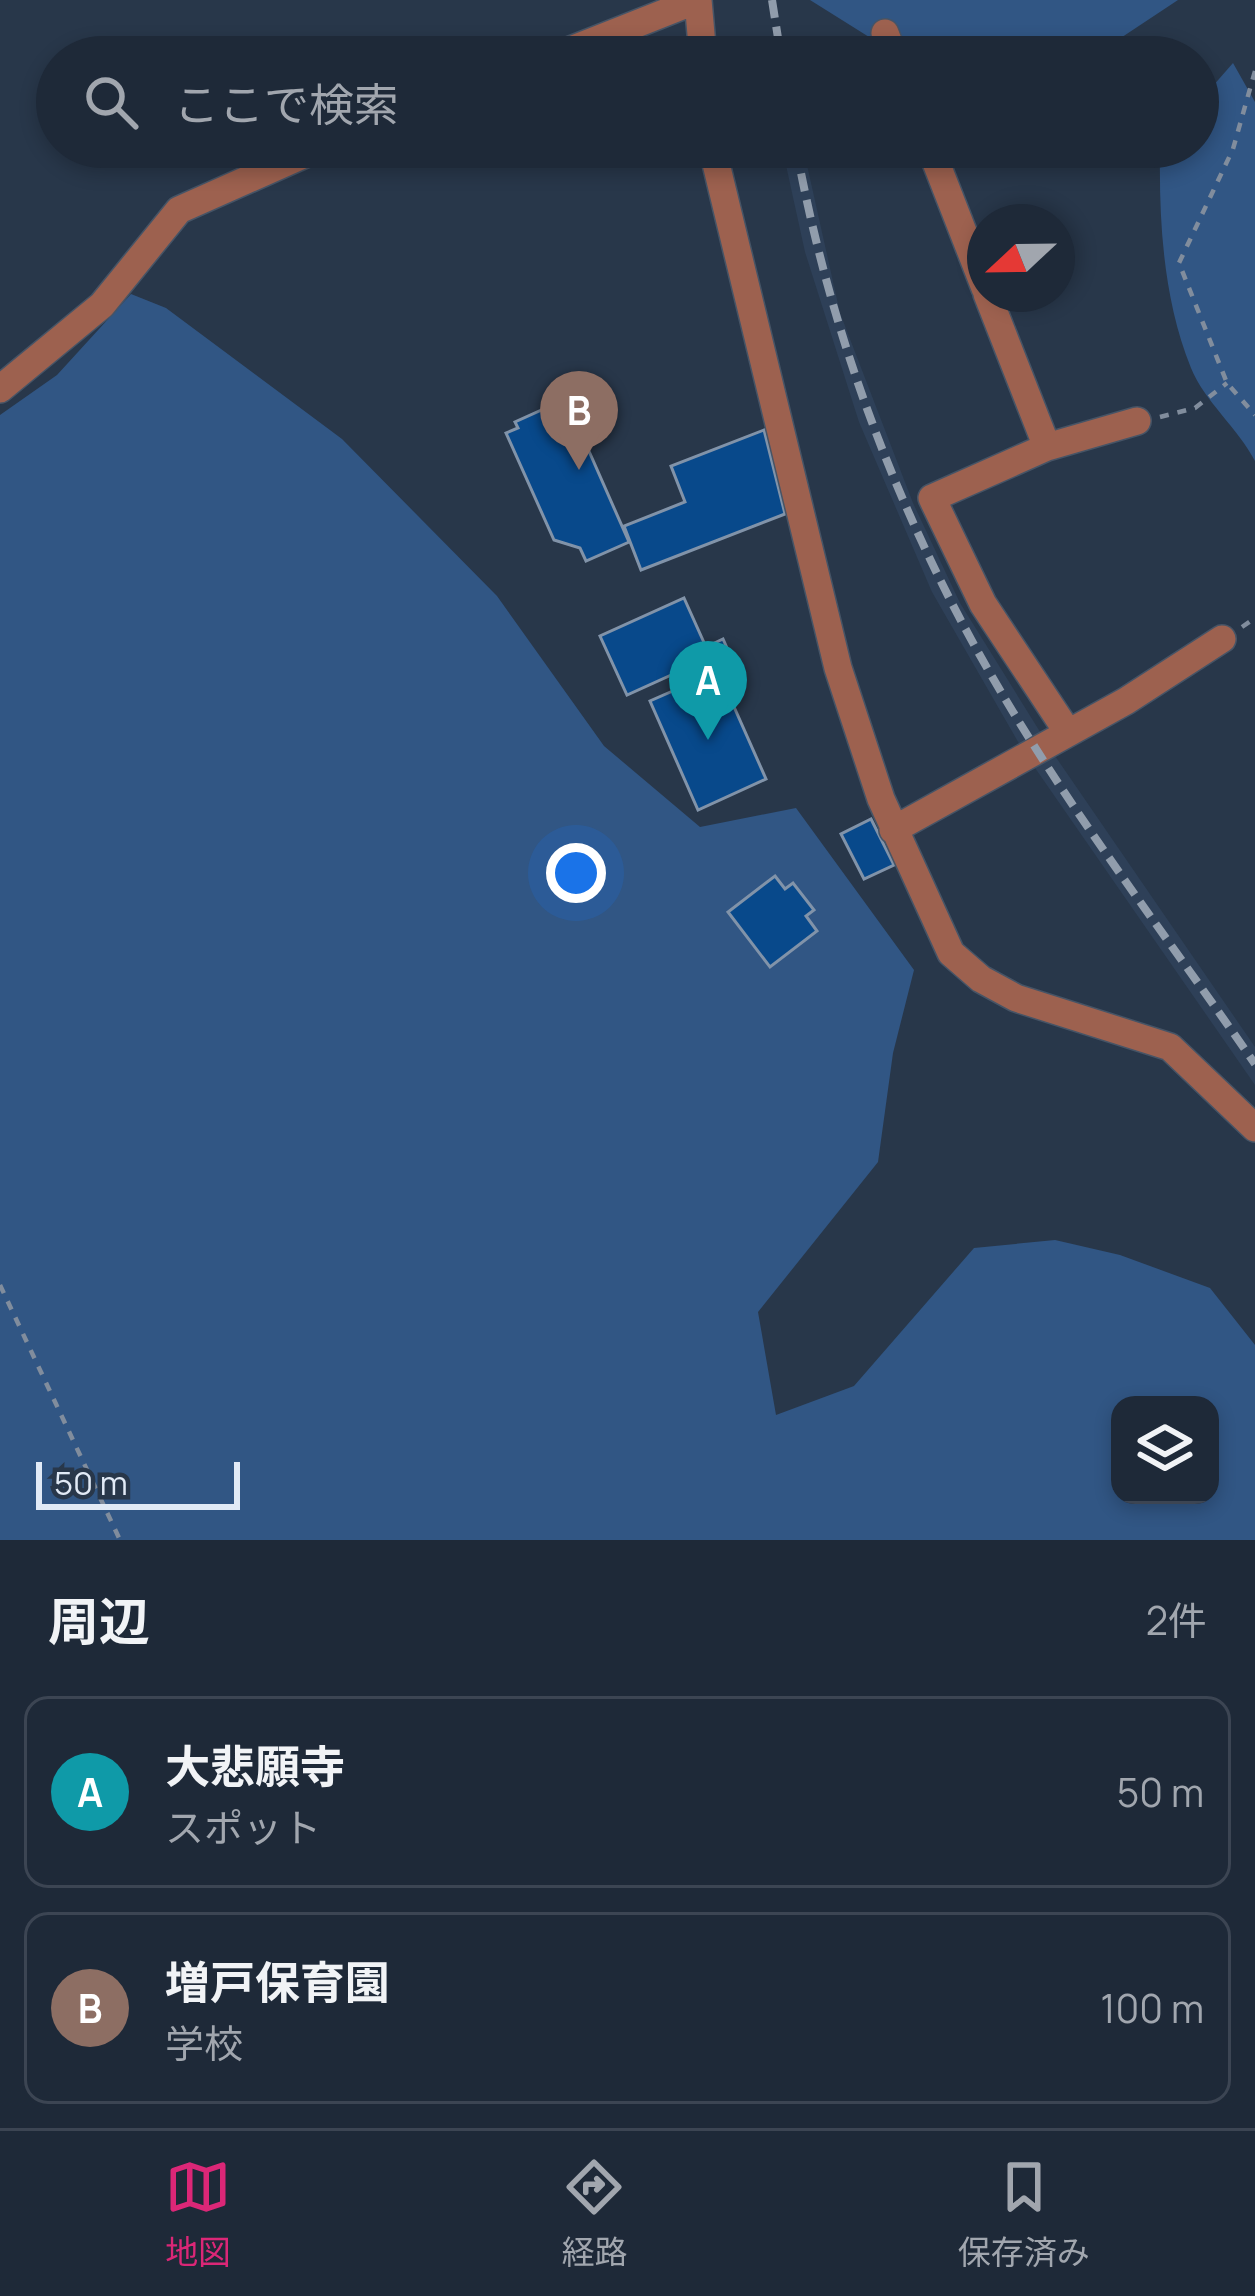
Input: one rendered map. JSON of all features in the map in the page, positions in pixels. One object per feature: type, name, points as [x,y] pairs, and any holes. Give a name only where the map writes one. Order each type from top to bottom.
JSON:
[{"type":"street","points":[[606,36],[697,0],[701,36]]},
{"type":"street","points":[[0,389],[102,305],[179,210],[274,168]]},
{"type":"street","points":[[717,168],[838,668],[893,830],[951,953],[970,972],[1016,998],[1170,1047],[1255,1128]]},
{"type":"street","points":[[937,168],[967,243]]},
{"type":"street","points":[[994,312],[1047,447]]},
{"type":"street","points":[[1067,731],[982,604],[932,498],[1047,447],[1137,421]]},
{"type":"street","points":[[893,830],[1222,639]]},
{"type":"path","points":[[1255,70],[1232,149],[1179,262],[1227,383],[1255,415]]},
{"type":"path","points":[[1137,421],[1195,409],[1227,383]]},
{"type":"path","points":[[0,1285],[88,1482],[120,1540]]},
{"type":"shaded area","points":[[810,0],[1178,0],[1124,36],[867,36]]},
{"type":"shaded area","points":[[1233,63],[1255,102],[1255,461],[1191,368],[1165,263],[1160,168],[1219,168],[1219,79]]},
{"type":"shaded area","points":[[787,168],[808,168],[840,313],[913,503],[960,603],[1042,735],[1021,747],[932,592],[859,422],[805,252]]},
{"type":"shaded area","points":[[131,294],[166,308],[342,439],[497,596],[604,746],[700,827],[796,808],[914,970],[893,1053],[878,1162],[758,1312],[776,1415],[854,1386],[974,1248],[1055,1240],[1120,1255],[1210,1288],[1255,1345],[1255,1540],[0,1540],[0,415],[57,375]]},
{"type":"shaded area","points":[[1053,753],[1255,1047],[1255,1085],[1033,765]]},
{"type":"building","points":[[566,399],[629,542],[586,561],[580,548],[554,540],[506,433],[518,428],[515,422]]},
{"type":"building","points":[[764,430],[785,514],[641,570],[624,526],[685,502],[671,466]]},
{"type":"building","points":[[684,598],[706,647],[723,639],[735,666],[719,673],[766,779],[698,810],[650,701],[684,686],[678,672],[627,695],[600,636]]},
{"type":"building","points":[[871,819],[894,865],[864,879],[841,834]]},
{"type":"building","points":[[775,876],[785,889],[793,883],[814,910],[806,916],[817,931],[770,967],[728,912]]},
{"type":"railway","points":[[772,0],[778,36]]},
{"type":"railway","points":[[800,168],[827,284],[870,418],[956,611],[1052,773],[1255,1064]]},
{"type":"place","name":"増戸保育園","points":[[579,470]]},
{"type":"place","name":"大悲願寺","points":[[708,740]]}]
